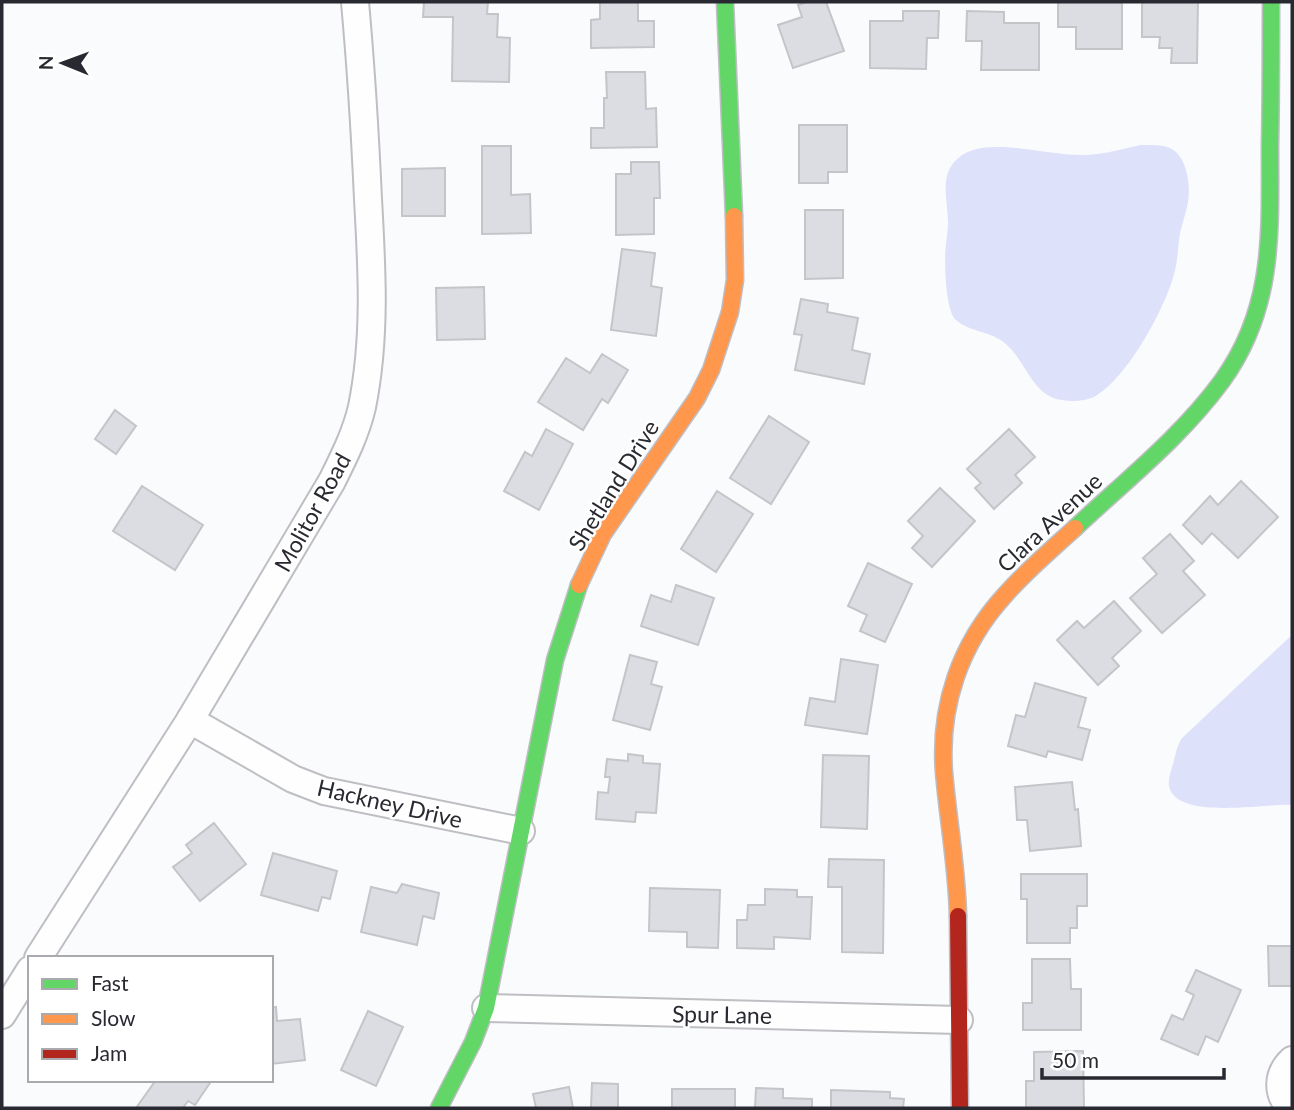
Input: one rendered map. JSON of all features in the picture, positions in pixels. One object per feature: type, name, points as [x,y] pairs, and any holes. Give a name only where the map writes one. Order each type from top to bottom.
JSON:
[{"type":"street","name":"Molitor Road","points":[[39,956],[190,720],[332,481],[351,442],[362,408],[372,320],[366,163],[355,2]]},
{"type":"street","name":"Shetland Drive","points":[[439,1108],[473,1042],[486,1008],[555,660],[582,579],[603,534],[696,398],[711,370],[730,312],[735,280],[735,242],[725,2]]},
{"type":"street","name":"Clara Avenue","points":[[960,1108],[957,887],[944,769],[947,705],[955,676],[974,633],[1005,594],[1195,415],[1233,364],[1246,339],[1263,285],[1270,237],[1270,2]]},
{"type":"street","name":"Hackney Drive","points":[[190,720],[293,779],[324,791],[521,831]]},
{"type":"street","points":[[2,1015],[28,973]]},
{"type":"street","name":"Spur Lane","points":[[486,1008],[959,1020]]},
{"type":"street","points":[[1292,1060],[1284,1068],[1279,1085],[1282,1096],[1292,1108]]},
{"type":"water","points":[[1141,145],[1173,149],[1184,164],[1188,178],[1188,200],[1171,285],[1144,340],[1107,388],[1094,397],[1083,400],[1066,401],[1052,397],[1037,386],[1015,353],[1002,341],[962,324],[952,315],[945,272],[948,222],[946,189],[949,170],[962,155],[980,148],[1083,155]]},
{"type":"water","points":[[1292,635],[1292,805],[1204,807],[1175,797],[1169,780],[1182,738]]},
{"type":"building","points":[[424,2],[488,2],[487,14],[498,14],[497,37],[510,38],[509,82],[452,81],[453,17],[423,17]]},
{"type":"building","points":[[600,2],[638,2],[638,21],[654,21],[654,47],[591,48],[591,20],[600,19]]},
{"type":"building","points":[[826,2],[844,51],[793,68],[778,25],[802,17],[798,5]]},
{"type":"building","points":[[1058,2],[1122,2],[1122,49],[1076,49],[1076,27],[1058,27]]},
{"type":"building","points":[[1142,2],[1198,2],[1197,63],[1171,63],[1172,48],[1159,48],[1160,37],[1142,37]]},
{"type":"building","points":[[903,11],[939,11],[938,38],[927,38],[926,69],[870,68],[870,21],[903,21]]},
{"type":"building","points":[[967,11],[1004,12],[1004,23],[1039,23],[1039,70],[981,70],[982,41],[966,41]]},
{"type":"building","points":[[606,72],[645,72],[646,109],[656,108],[657,147],[591,148],[591,128],[604,128]]},
{"type":"building","points":[[799,125],[847,125],[847,172],[828,172],[828,183],[799,183]]},
{"type":"building","points":[[482,146],[511,146],[511,195],[530,194],[531,233],[482,234]]},
{"type":"building","points":[[631,162],[659,162],[660,198],[654,198],[654,234],[616,235],[616,174],[631,174]]},
{"type":"building","points":[[445,168],[445,216],[402,216],[402,169]]},
{"type":"building","points":[[805,210],[843,210],[843,278],[805,279]]},
{"type":"building","points":[[622,249],[655,253],[651,286],[662,288],[656,336],[611,330]]},
{"type":"building","points":[[484,287],[485,339],[437,340],[436,288]]},
{"type":"building","points":[[801,299],[828,304],[827,312],[858,318],[852,350],[870,354],[864,384],[795,370],[802,335],[794,334]]},
{"type":"building","points":[[602,354],[628,370],[608,403],[602,399],[583,430],[538,402],[566,358],[590,373]]},
{"type":"building","points":[[115,410],[136,426],[116,454],[95,439]]},
{"type":"building","points":[[769,416],[809,442],[771,504],[730,478]]},
{"type":"building","points":[[546,429],[573,444],[539,510],[504,491],[525,452],[532,456]]},
{"type":"building","points":[[1009,429],[1035,457],[1015,475],[1022,483],[994,509],[975,488],[981,483],[967,469]]},
{"type":"building","points":[[1241,481],[1278,517],[1238,558],[1212,533],[1202,544],[1183,525],[1210,496],[1218,505]]},
{"type":"building","points":[[142,486],[203,525],[175,570],[113,531]]},
{"type":"building","points":[[940,488],[975,521],[932,567],[912,548],[923,536],[908,521]]},
{"type":"building","points":[[717,491],[753,514],[716,572],[681,549]]},
{"type":"building","points":[[1170,534],[1194,561],[1183,571],[1205,595],[1162,633],[1130,598],[1157,574],[1143,558]]},
{"type":"building","points":[[868,563],[912,584],[885,642],[860,631],[867,615],[848,606]]},
{"type":"building","points":[[676,585],[714,598],[698,645],[641,626],[651,595],[671,602]]},
{"type":"building","points":[[1114,601],[1141,631],[1112,658],[1119,666],[1098,685],[1057,640],[1077,621],[1084,628]]},
{"type":"building","points":[[630,655],[657,662],[651,684],[662,687],[650,730],[613,720]]},
{"type":"building","points":[[841,659],[878,665],[867,734],[805,725],[810,698],[835,702]]},
{"type":"building","points":[[1035,683],[1086,698],[1078,727],[1090,730],[1082,760],[1048,751],[1046,757],[1008,746],[1016,715],[1025,717]]},
{"type":"building","points":[[628,754],[643,756],[643,763],[660,764],[656,813],[636,812],[635,822],[596,819],[598,792],[608,793],[610,777],[605,777],[607,759],[628,761]]},
{"type":"building","points":[[823,755],[869,756],[867,829],[821,827]]},
{"type":"building","points":[[1072,782],[1075,810],[1078,809],[1081,846],[1030,851],[1027,820],[1017,820],[1015,787]]},
{"type":"building","points":[[214,823],[246,864],[200,901],[173,867],[192,853],[186,845]]},
{"type":"building","points":[[273,853],[337,871],[330,899],[322,897],[318,911],[261,895]]},
{"type":"building","points":[[829,859],[884,860],[883,953],[842,952],[842,887],[828,887]]},
{"type":"building","points":[[1021,874],[1087,874],[1087,906],[1077,906],[1077,928],[1070,928],[1070,943],[1027,943],[1027,899],[1021,899]]},
{"type":"building","points":[[402,884],[439,893],[434,919],[423,916],[417,945],[361,932],[371,887],[397,893]]},
{"type":"building","points":[[650,888],[720,890],[718,948],[687,947],[687,932],[649,931]]},
{"type":"building","points":[[765,889],[797,890],[797,897],[812,897],[810,939],[774,937],[774,949],[737,948],[737,920],[747,920],[748,905],[765,905]]},
{"type":"building","points":[[1268,946],[1292,946],[1292,986],[1269,986]]},
{"type":"building","points":[[1032,959],[1070,959],[1071,989],[1081,989],[1081,1030],[1023,1030],[1023,1003],[1032,1003]]},
{"type":"building","points":[[1196,970],[1241,990],[1218,1042],[1206,1036],[1198,1055],[1161,1039],[1172,1015],[1183,1020],[1194,995],[1186,991]]},
{"type":"building","points":[[276,1007],[277,1021],[300,1019],[305,1060],[273,1064],[273,1008]]},
{"type":"building","points":[[368,1011],[403,1027],[376,1086],[341,1070]]},
{"type":"building","points":[[1083,1051],[1084,1108],[1026,1108],[1026,1081],[1034,1081],[1034,1052]]},
{"type":"building","points":[[155,1082],[211,1082],[195,1105],[188,1101],[183,1108],[136,1108]]},
{"type":"building","points":[[592,1083],[618,1084],[618,1108],[591,1108]]},
{"type":"building","points":[[569,1087],[573,1108],[536,1108],[533,1094]]},
{"type":"building","points":[[756,1088],[783,1089],[783,1098],[812,1099],[812,1108],[755,1108]]},
{"type":"building","points":[[672,1089],[735,1089],[735,1108],[672,1108]]},
{"type":"building","points":[[831,1090],[890,1092],[890,1098],[904,1099],[903,1108],[831,1108]]},
{"type":"traffic: fast","points":[[725,2],[734,216]]},
{"type":"traffic: fast","points":[[1075,528],[1189,421],[1222,381],[1252,326],[1266,268],[1269,239],[1271,2]]},
{"type":"traffic: fast","points":[[439,1108],[473,1042],[486,1008],[555,660],[579,585]]},
{"type":"traffic: slow","points":[[579,585],[603,534],[697,398],[711,370],[730,312],[735,280],[734,216]]},
{"type":"traffic: slow","points":[[958,916],[944,772],[943,747],[949,700],[965,655],[989,614],[1021,578],[1075,528]]},
{"type":"traffic: jam","points":[[958,916],[960,1108]]}]
